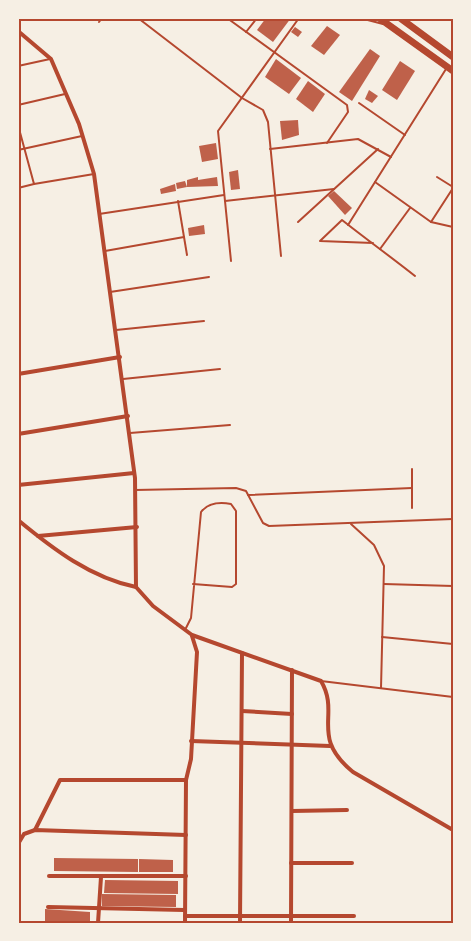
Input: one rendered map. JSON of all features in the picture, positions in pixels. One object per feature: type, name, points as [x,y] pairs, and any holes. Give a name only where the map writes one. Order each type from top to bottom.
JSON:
[{"type":"highway","points":[[379,18],[450,69]]},
{"type":"highway","points":[[400,18],[453,56]]},
{"type":"street","points":[[18,31],[51,59],[82,136],[94,174],[134,473],[137,527],[136,587]]},
{"type":"street","points":[[18,374],[120,357]]},
{"type":"street","points":[[18,434],[128,416]]},
{"type":"street","points":[[18,485],[134,473]]},
{"type":"street","points":[[18,519],[37,536],[90,571],[106,579],[136,587],[153,606],[186,628],[192,635],[197,652],[186,780],[185,923]]},
{"type":"street","points":[[37,536],[137,527]]},
{"type":"street","points":[[192,635],[321,681],[326,690],[330,746],[339,760],[353,772],[453,830]]},
{"type":"street","points":[[240,923],[242,652]]},
{"type":"street","points":[[291,923],[292,670]]},
{"type":"street","points":[[242,711],[292,714]]},
{"type":"street","points":[[191,741],[242,745],[330,746]]},
{"type":"street","points":[[35,830],[60,780],[186,780]]},
{"type":"street","points":[[292,811],[347,810]]},
{"type":"street","points":[[18,844],[24,834],[35,830],[186,835]]},
{"type":"street","points":[[291,863],[351,863]]},
{"type":"street","points":[[49,876],[186,876]]},
{"type":"street","points":[[98,923],[101,877]]},
{"type":"street","points":[[48,907],[184,909]]},
{"type":"street","points":[[185,916],[354,916]]},
{"type":"lane","points":[[99,22],[102,18]]},
{"type":"lane","points":[[138,18],[242,98],[263,110],[267,116],[281,256]]},
{"type":"lane","points":[[227,18],[347,105],[348,112],[327,143]]},
{"type":"lane","points":[[246,32],[257,18]]},
{"type":"lane","points":[[231,261],[218,131],[299,18]]},
{"type":"lane","points":[[360,18],[391,27]]},
{"type":"lane","points":[[18,66],[51,59]]},
{"type":"lane","points":[[348,225],[450,69]]},
{"type":"lane","points":[[18,105],[66,94]]},
{"type":"lane","points":[[359,103],[405,135]]},
{"type":"lane","points":[[18,125],[34,184]]},
{"type":"lane","points":[[18,150],[82,136]]},
{"type":"lane","points":[[270,149],[358,139],[391,157]]},
{"type":"lane","points":[[298,222],[378,149]]},
{"type":"lane","points":[[18,188],[94,174]]},
{"type":"lane","points":[[431,222],[453,188],[436,177]]},
{"type":"lane","points":[[375,182],[431,222],[453,227]]},
{"type":"lane","points":[[225,201],[334,189]]},
{"type":"lane","points":[[99,214],[224,195]]},
{"type":"lane","points":[[178,201],[187,255]]},
{"type":"lane","points":[[380,249],[411,207]]},
{"type":"lane","points":[[373,243],[320,241],[342,220],[373,243],[415,276]]},
{"type":"lane","points":[[105,251],[184,237]]},
{"type":"lane","points":[[110,292],[208,277]]},
{"type":"lane","points":[[116,330],[204,321]]},
{"type":"lane","points":[[123,379],[220,369]]},
{"type":"lane","points":[[130,434],[230,425]]},
{"type":"lane","points":[[412,469],[412,508]]},
{"type":"lane","points":[[135,490],[236,488],[246,491],[263,523],[268,526],[453,519]]},
{"type":"lane","points":[[248,495],[412,488]]},
{"type":"lane","points":[[186,628],[190,618],[193,584],[201,512],[205,507],[216,504],[231,504],[236,511],[237,584],[232,587],[193,584]]},
{"type":"lane","points":[[351,524],[380,553],[384,566],[381,688]]},
{"type":"lane","points":[[384,584],[453,586]]},
{"type":"lane","points":[[382,638],[453,644]]},
{"type":"lane","points":[[321,681],[453,697]]},
{"type":"lane","points":[[326,690],[330,682]]},
{"type":"building","points":[[266,18],[291,18],[273,42],[257,30]]},
{"type":"building","points":[[327,26],[340,35],[324,55],[311,46]]},
{"type":"building","points":[[295,27],[302,32],[298,37],[291,32]]},
{"type":"building","points":[[370,49],[380,56],[352,101],[339,92]]},
{"type":"building","points":[[276,59],[301,78],[289,94],[265,77]]},
{"type":"building","points":[[400,61],[415,71],[397,100],[382,90]]},
{"type":"building","points":[[308,81],[325,94],[313,112],[296,99]]},
{"type":"building","points":[[369,90],[378,96],[372,103],[365,99]]},
{"type":"building","points":[[298,120],[299,135],[282,140],[280,121]]},
{"type":"building","points":[[216,143],[218,159],[202,162],[199,146]]},
{"type":"building","points":[[238,170],[240,189],[231,190],[229,172]]},
{"type":"building","points":[[198,177],[198,180],[217,177],[218,186],[187,187],[187,180]]},
{"type":"building","points":[[185,181],[187,187],[177,189],[176,183]]},
{"type":"building","points":[[175,184],[176,191],[161,194],[160,189]]},
{"type":"building","points":[[334,191],[352,208],[345,215],[328,196]]},
{"type":"building","points":[[204,225],[205,234],[189,236],[188,228]]},
{"type":"building","points":[[54,858],[138,859],[138,872],[54,871]]},
{"type":"building","points":[[139,859],[173,860],[173,872],[139,872]]},
{"type":"building","points":[[105,880],[178,881],[178,894],[104,893]]},
{"type":"building","points":[[102,894],[176,895],[176,907],[102,906]]},
{"type":"building","points":[[45,909],[90,912],[90,923],[45,923]]}]
